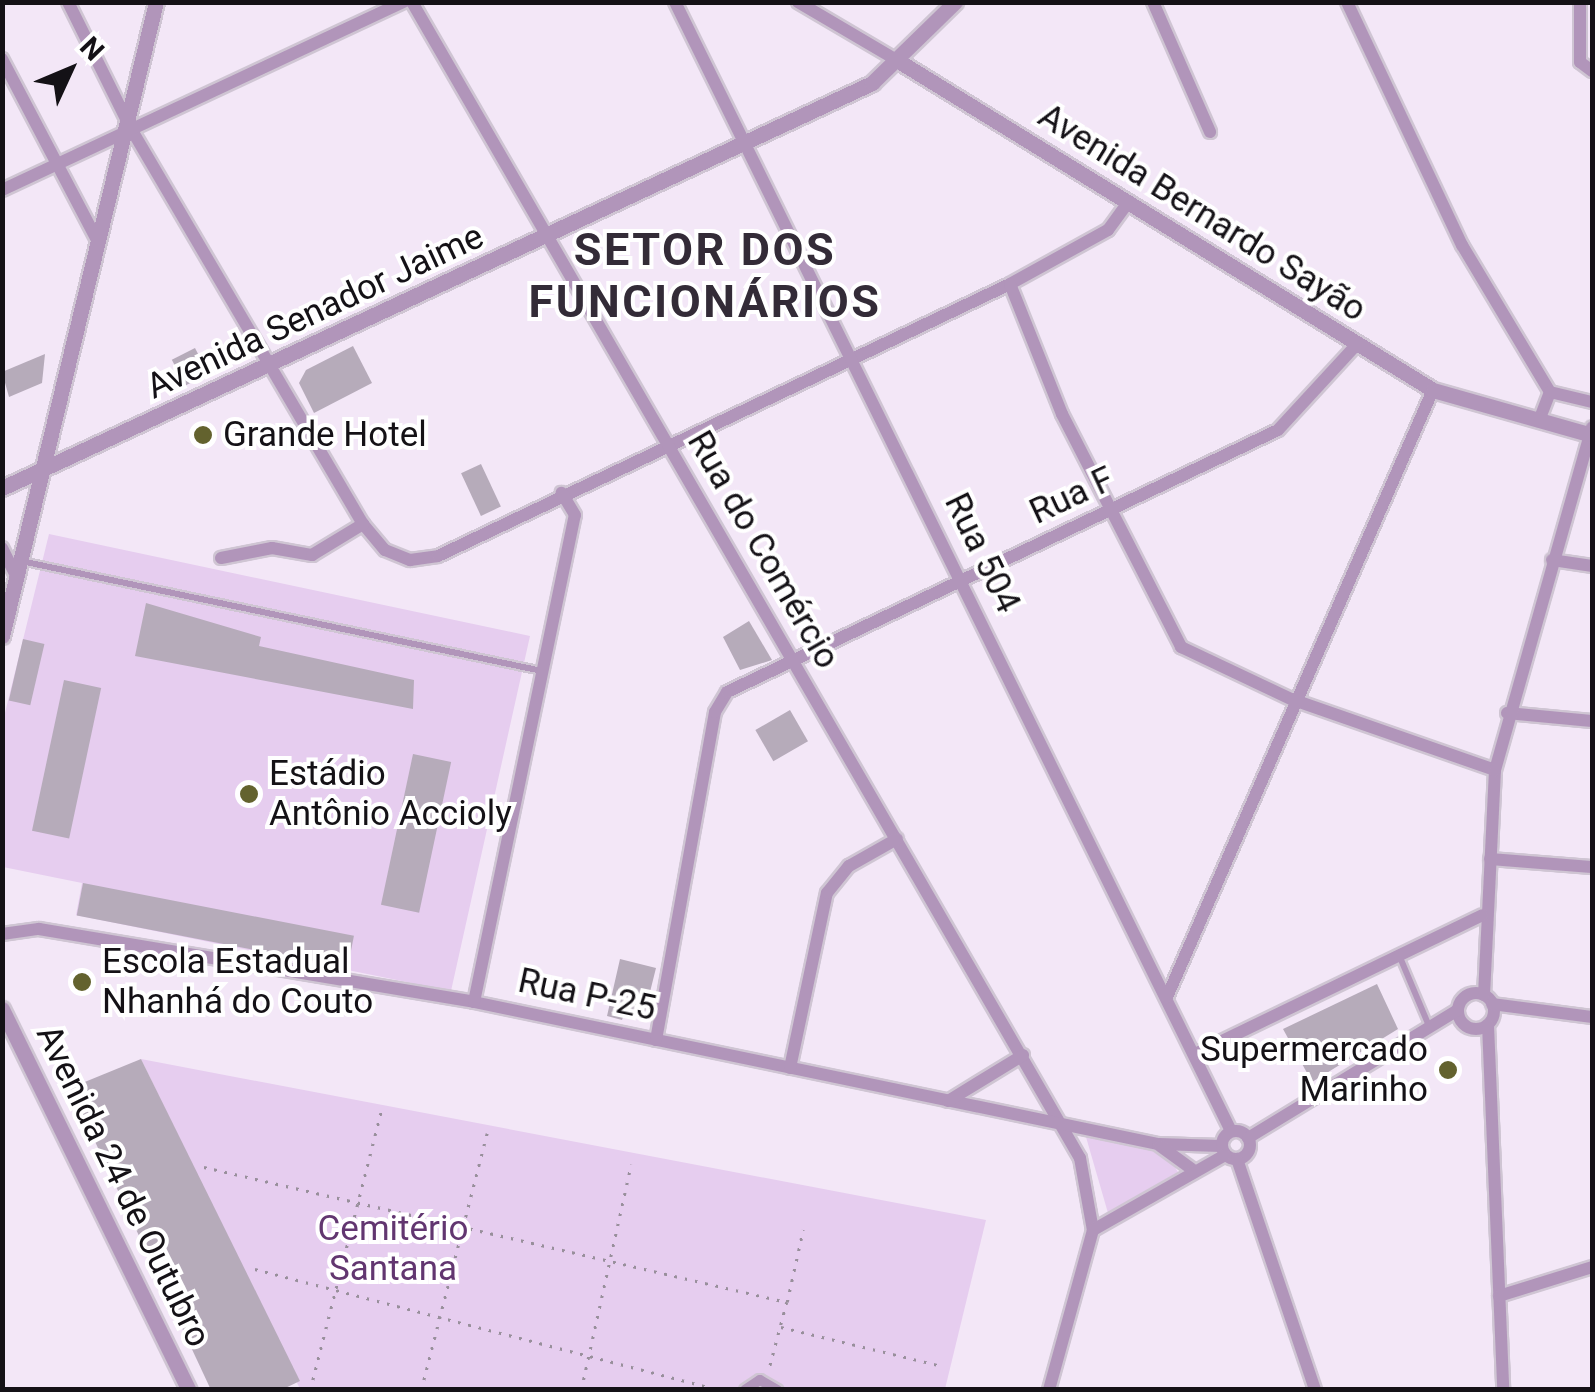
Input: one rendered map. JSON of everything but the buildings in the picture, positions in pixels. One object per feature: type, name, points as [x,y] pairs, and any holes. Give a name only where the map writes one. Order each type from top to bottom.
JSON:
[{"type":"street","points":[[68,2],[130,127],[275,364],[363,524],[385,550],[410,560],[438,556],[852,352],[1010,284],[1108,230],[1127,204]]},
{"type":"street","points":[[2,636],[46,467],[96,238],[130,127],[156,2]]},
{"type":"street","points":[[2,190],[404,2]]},
{"type":"street","name":"Rua do Comércio","points":[[412,2],[545,239],[1065,1126],[1092,1190],[1093,1230]]},
{"type":"street","name":"Rua 504","points":[[676,2],[852,352],[1230,1131]]},
{"type":"street","name":"Avenida Bernardo Sayão","points":[[798,2],[1433,390],[1592,432]]},
{"type":"street","name":"Avenida Senador Jaime","points":[[2,488],[748,142],[900,62],[955,2]]},
{"type":"street","points":[[1153,2],[1210,132]]},
{"type":"street","points":[[1347,2],[1462,245],[1550,392],[1592,402]]},
{"type":"street","points":[[1580,2],[1580,62],[1592,71]]},
{"type":"street","points":[[2,59],[96,238]]},
{"type":"street","points":[[1010,284],[1111,512],[1180,646],[1292,699],[1495,770]]},
{"type":"street","name":"Rua F","points":[[656,1040],[715,712],[741,682],[1111,512],[1278,430],[1357,344]]},
{"type":"street","points":[[1167,997],[1292,699],[1433,390]]},
{"type":"street","points":[[1540,418],[1550,392]]},
{"type":"street","points":[[1484,1049],[1464,1021],[1478,975],[1495,770],[1508,713],[1592,432]]},
{"type":"street","points":[[474,1002],[575,515],[562,493]]},
{"type":"street","points":[[221,558],[272,548],[312,556],[363,524]]},
{"type":"street","points":[[2,548],[19,569]]},
{"type":"street","points":[[1552,560],[1592,566]]},
{"type":"street","points":[[1508,713],[1592,721]]},
{"type":"street","points":[[790,1068],[827,893],[849,866],[897,839]]},
{"type":"street","points":[[1490,859],[1592,867]]},
{"type":"street","points":[[1195,1054],[1482,914]]},
{"type":"street","name":"Rua P-25","points":[[2,934],[38,929],[474,1002],[1065,1126],[1228,1153]]},
{"type":"street","points":[[1478,975],[1489,1011],[1484,1049],[1503,1390]]},
{"type":"street","points":[[1469,995],[1489,1011]]},
{"type":"street","name":"Avenida 24 de Outubro","points":[[2,1009],[189,1390]]},
{"type":"street","points":[[1049,1390],[1093,1230],[1437,1029],[1489,1011],[1592,1017]]},
{"type":"street","points":[[948,1101],[1023,1055]]},
{"type":"street","points":[[1248,1138],[1230,1131],[1228,1153],[1315,1390]]},
{"type":"street","name":"Rua P-25","points":[[1158,1144],[1192,1169]]},
{"type":"street","points":[[1499,1296],[1592,1267]]},
{"type":"street","points":[[746,1390],[766,1380],[777,1390]]},
{"type":"lane","points":[[19,569],[543,671]]},
{"type":"lane","points":[[1399,954],[1437,1029]]},
{"type":"path","points":[[310,1390],[381,1111]]},
{"type":"path","points":[[421,1390],[487,1133]]},
{"type":"path","points":[[580,1390],[631,1164]]},
{"type":"path","points":[[204,1167],[786,1302]]},
{"type":"path","points":[[766,1380],[804,1230]]},
{"type":"path","points":[[255,1269],[721,1390]]},
{"type":"path","points":[[780,1327],[938,1365]]},
{"type":"green space","name":"Estádio Antônio Accioly","points":[[49,534],[530,636],[451,991],[76,915],[82,883],[3,867],[3,721]]},
{"type":"green space","name":"Cemitério Santana","points":[[141,1059],[986,1220],[945,1389],[300,1389]]},
{"type":"green space","points":[[1086,1137],[1167,1154],[1178,1172],[1108,1213]]},
{"type":"place","name":"Grande Hotel","points":[[203,435]]},
{"type":"place","name":"Estádio Antônio Accioly","points":[[249,794]]},
{"type":"place","name":"Escola Estadual Nhanhá do Couto","points":[[82,982]]},
{"type":"place","name":"Supermercado Marinho","points":[[1448,1070]]},
{"type":"district","name":"SETOR DOS FUNCIONÁRIOS","points":[[705,276]]}]
